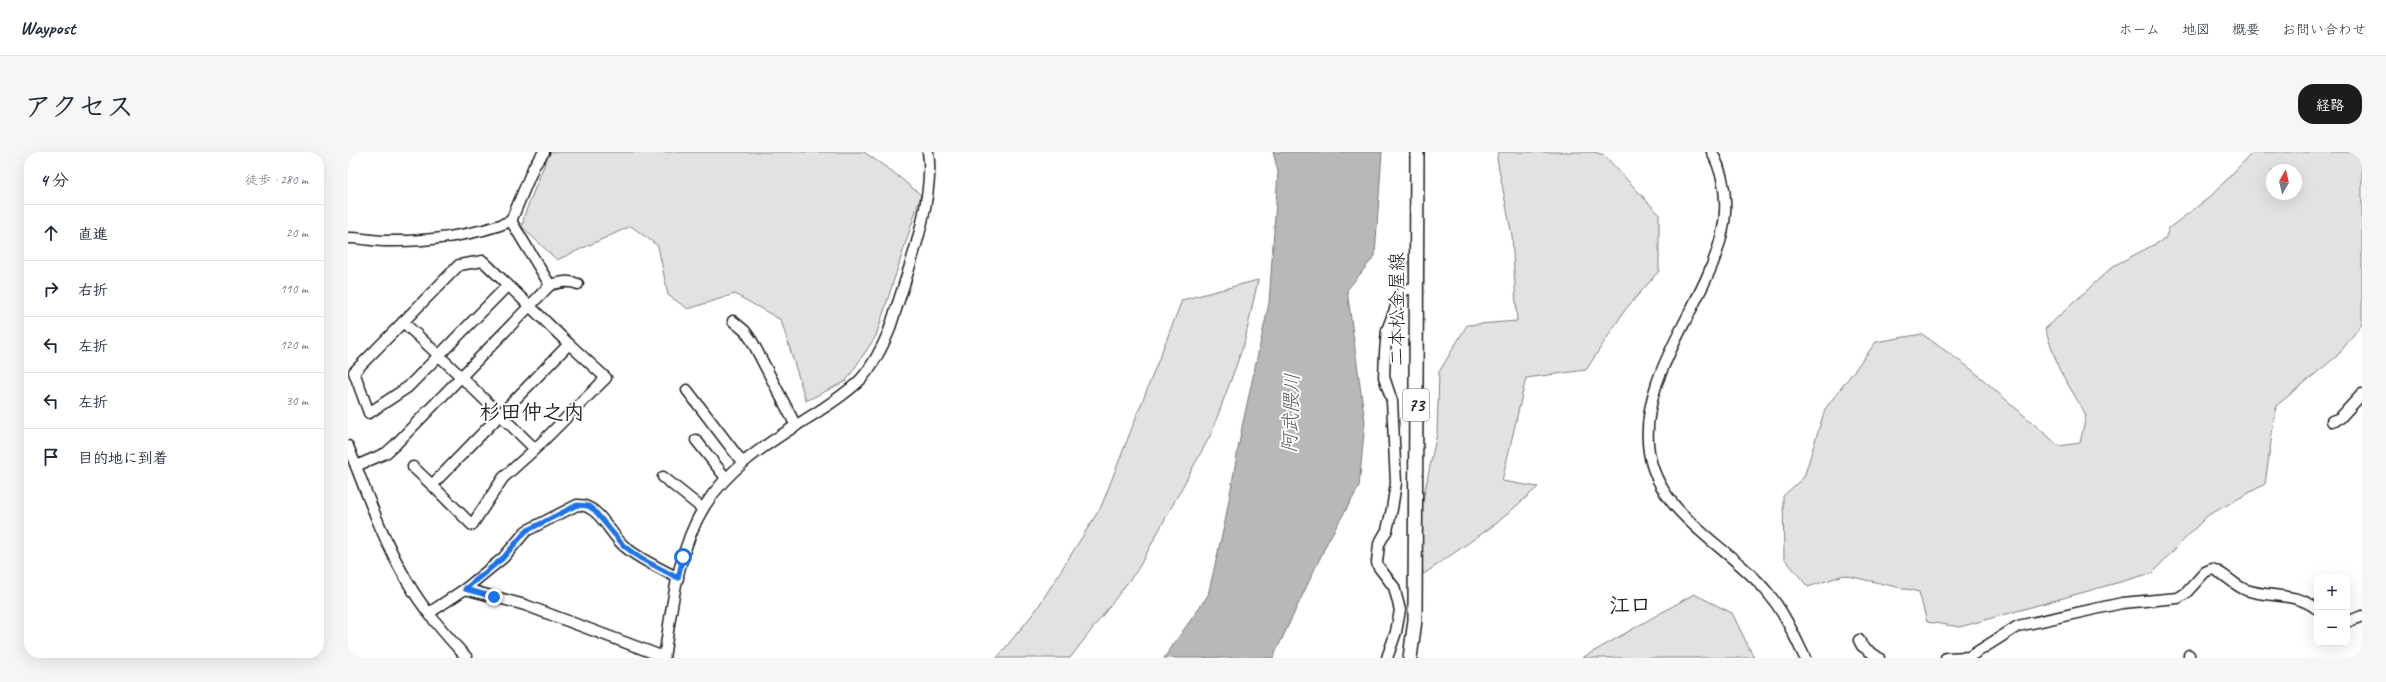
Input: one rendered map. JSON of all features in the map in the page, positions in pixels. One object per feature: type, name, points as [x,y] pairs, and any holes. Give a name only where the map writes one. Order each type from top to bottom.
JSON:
[{"type":"main road","name":"二本松金屋線","points":[[1410,658],[1415,620],[1415,287],[1417,152]]},
{"type":"street","points":[[348,238],[388,241],[414,240],[467,233],[500,226],[511,221],[534,166],[544,152]]},
{"type":"street","points":[[465,589],[525,605],[664,658],[678,578],[686,546],[703,509],[726,478],[742,462],[851,388],[871,367],[882,347],[889,331],[921,222],[930,167],[928,152]]},
{"type":"street","points":[[1712,152],[1720,170],[1725,194],[1724,224],[1713,260],[1674,344],[1652,397],[1648,427],[1650,453],[1660,482],[1676,507],[1768,593],[1789,624],[1805,658]]},
{"type":"street","points":[[511,221],[550,285]]},
{"type":"street","points":[[413,467],[472,525],[503,478],[535,449],[606,378],[483,261],[459,265],[354,372],[369,413],[408,387],[508,285]]},
{"type":"street","points":[[356,466],[386,453],[395,445],[462,378],[550,285],[560,282],[573,282],[578,284]]},
{"type":"street","points":[[1387,658],[1396,632],[1400,610],[1394,587],[1378,566],[1377,562],[1379,544],[1387,530],[1396,483],[1392,401],[1384,377],[1385,353],[1387,330],[1402,291],[1415,287]]},
{"type":"street","points":[[733,321],[745,331],[752,341],[796,426]]},
{"type":"street","points":[[403,322],[439,354],[535,449]]},
{"type":"street","points":[[432,485],[569,344]]},
{"type":"street","points":[[687,390],[742,462]]},
{"type":"street","points":[[2332,421],[2340,418],[2362,394]]},
{"type":"street","points":[[696,440],[726,478]]},
{"type":"street","points":[[348,446],[379,525],[406,580],[429,613],[467,658]]},
{"type":"street","points":[[663,477],[703,509]]},
{"type":"street","points":[[429,613],[465,589],[503,558],[526,531],[577,505],[584,505],[593,509],[624,546],[640,558],[678,578]]},
{"type":"street","points":[[1946,658],[1969,657],[2018,626],[2122,602],[2178,598],[2186,593],[2205,572],[2212,569],[2247,590],[2293,597],[2308,601],[2314,606]]},
{"type":"street","points":[[2350,621],[2362,616]]},
{"type":"street","points":[[1859,640],[1862,646],[1879,658]]},
{"type":"shaded area","points":[[540,152],[864,152],[893,172],[921,195],[876,336],[846,381],[806,401],[781,320],[735,294],[688,309],[668,295],[658,246],[631,226],[557,260],[522,227],[525,213],[547,158]]},
{"type":"shaded area","points":[[1498,152],[1594,152],[1604,155],[1659,214],[1659,271],[1625,310],[1586,370],[1526,378],[1502,481],[1538,487],[1497,523],[1424,574],[1413,547],[1437,433],[1439,372],[1467,325],[1517,321],[1512,236],[1497,159]]},
{"type":"shaded area","points":[[2253,152],[2362,152],[2362,324],[2337,356],[2276,406],[2265,484],[2207,516],[2152,573],[1960,627],[1927,622],[1919,592],[1844,575],[1808,587],[1784,558],[1783,496],[1804,477],[1825,409],[1876,342],[1922,334],[1971,369],[2059,446],[2080,443],[2086,415],[2059,369],[2045,329],[2113,266],[2165,239],[2169,228],[2211,196]]},
{"type":"shaded area","points":[[1258,280],[1244,344],[1211,434],[1138,569],[1070,658],[997,658],[1036,610],[1101,507],[1182,300]]},
{"type":"shaded area","points":[[1694,594],[1732,613],[1754,658],[1582,658]]},
{"type":"water","name":"阿武隈川","points":[[1273,152],[1382,152],[1375,256],[1347,290],[1365,422],[1359,487],[1328,541],[1273,658],[1164,658],[1208,595],[1225,522],[1242,427],[1269,303],[1278,172]]},
{"type":"district","name":"杉田仲之内","points":[[532,412]]},
{"type":"district","name":"江口","points":[[1630,605]]},
{"type":"route","points":[[494,597],[465,589],[503,558],[526,531],[548,518],[577,505],[588,506],[593,509],[624,546],[640,558],[678,578],[683,557]]}]
